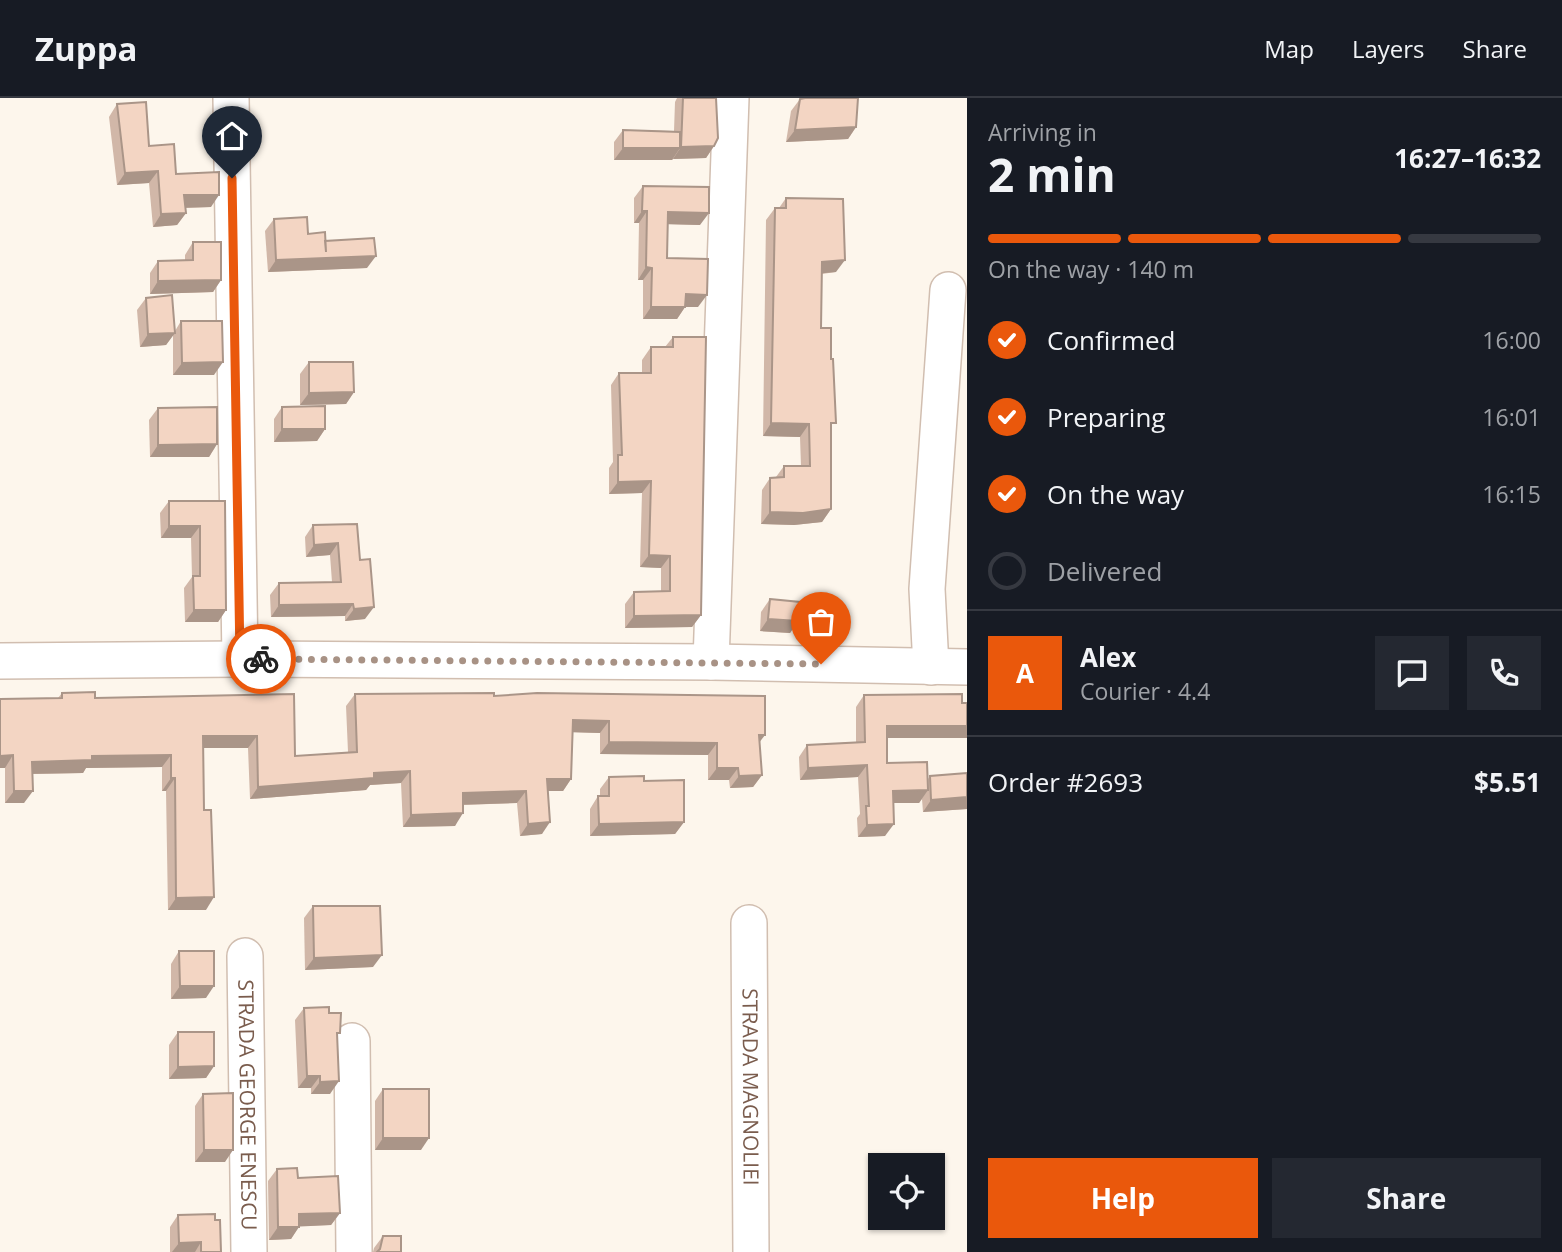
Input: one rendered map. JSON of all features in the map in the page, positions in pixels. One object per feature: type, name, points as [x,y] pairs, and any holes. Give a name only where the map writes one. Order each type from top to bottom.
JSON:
[{"type":"street","points":[[231,98],[240,659]]},
{"type":"street","points":[[711,662],[731,98]]},
{"type":"street","points":[[931,667],[927,589],[948,290]]},
{"type":"street","points":[[0,661],[240,659],[711,662],[967,667]]},
{"type":"street","name":"STRADA MAGNOLIEI","points":[[750,923],[751,1252]]},
{"type":"street","name":"STRADA GEORGE ENESCU","points":[[245,956],[249,1252]]},
{"type":"street","points":[[352,1041],[354,1252]]},
{"type":"building","points":[[683,98],[716,98],[718,138],[714,146],[681,147]]},
{"type":"building","points":[[858,98],[856,127],[795,130],[800,99]]},
{"type":"building","points":[[146,102],[149,146],[174,144],[176,174],[219,172],[219,195],[184,195],[186,213],[161,214],[158,171],[125,173],[117,104]]},
{"type":"building","points":[[623,130],[680,132],[680,148],[623,148]]},
{"type":"building","points":[[643,186],[709,187],[709,213],[668,212],[667,258],[708,259],[707,295],[686,294],[685,307],[651,307],[652,268],[646,267],[647,211],[642,211]]},
{"type":"building","points":[[786,198],[843,199],[845,260],[822,262],[821,328],[831,328],[836,423],[831,423],[831,509],[803,513],[770,512],[770,478],[784,477],[784,466],[810,466],[809,424],[771,423],[775,208],[786,208]]},
{"type":"building","points":[[307,217],[308,234],[325,232],[325,241],[374,238],[376,256],[276,260],[274,219]]},
{"type":"building","points":[[193,242],[221,242],[221,280],[158,281],[158,261],[193,260]]},
{"type":"building","points":[[172,295],[175,333],[148,334],[146,298]]},
{"type":"building","points":[[181,321],[222,321],[223,362],[182,363]]},
{"type":"building","points":[[673,337],[706,337],[701,615],[634,616],[634,592],[670,591],[670,556],[649,555],[651,481],[618,482],[618,455],[622,455],[619,373],[651,373],[651,347],[673,347]]},
{"type":"building","points":[[309,362],[353,362],[354,392],[309,393]]},
{"type":"building","points":[[325,406],[325,429],[282,429],[282,407]]},
{"type":"building","points":[[217,407],[217,444],[158,445],[158,408]]},
{"type":"building","points":[[169,501],[225,501],[226,610],[194,610],[193,576],[200,576],[200,526],[169,526]]},
{"type":"building","points":[[357,524],[360,560],[370,559],[374,607],[354,609],[353,604],[279,605],[279,583],[341,582],[338,543],[314,545],[313,525]]},
{"type":"building","points":[[770,599],[800,602],[798,621],[768,619]]},
{"type":"building","points":[[95,692],[95,698],[294,694],[295,756],[357,752],[355,694],[765,696],[765,735],[759,735],[762,775],[739,776],[738,768],[717,768],[717,743],[609,742],[609,721],[573,720],[571,779],[547,779],[550,822],[528,824],[526,791],[463,793],[463,813],[411,815],[410,771],[374,773],[374,778],[258,787],[257,736],[203,736],[204,810],[211,810],[214,897],[176,898],[175,778],[171,778],[171,755],[92,756],[92,760],[32,762],[33,791],[14,791],[13,755],[0,756],[0,699],[62,698],[62,693]]},
{"type":"building","points":[[962,694],[962,703],[967,703],[967,726],[887,726],[887,763],[927,762],[928,790],[893,791],[894,824],[867,825],[867,765],[808,768],[807,745],[865,742],[864,695]]},
{"type":"building","points":[[967,773],[967,797],[931,800],[930,776]]},
{"type":"building","points":[[644,776],[644,781],[684,780],[684,822],[599,824],[598,796],[609,796],[609,777]]},
{"type":"building","points":[[313,906],[380,906],[382,955],[314,958]]},
{"type":"building","points":[[179,951],[214,951],[214,986],[180,986]]},
{"type":"building","points":[[329,1007],[329,1013],[341,1013],[340,1033],[337,1033],[339,1081],[320,1082],[320,1076],[307,1076],[304,1008]]},
{"type":"building","points":[[178,1032],[214,1032],[214,1066],[178,1067]]},
{"type":"building","points":[[383,1089],[429,1089],[429,1138],[383,1138]]},
{"type":"building","points":[[233,1093],[233,1150],[204,1150],[203,1094]]},
{"type":"building","points":[[297,1168],[298,1178],[338,1176],[340,1213],[299,1214],[299,1227],[278,1227],[277,1169]]},
{"type":"building","points":[[215,1214],[215,1220],[220,1220],[221,1252],[201,1252],[201,1242],[179,1243],[178,1215]]},
{"type":"building","points":[[383,1236],[401,1236],[401,1252],[377,1252]]},
{"type":"way so far","points":[[261,659],[821,664]]},
{"type":"route","points":[[232,178],[240,659],[261,659]]}]
